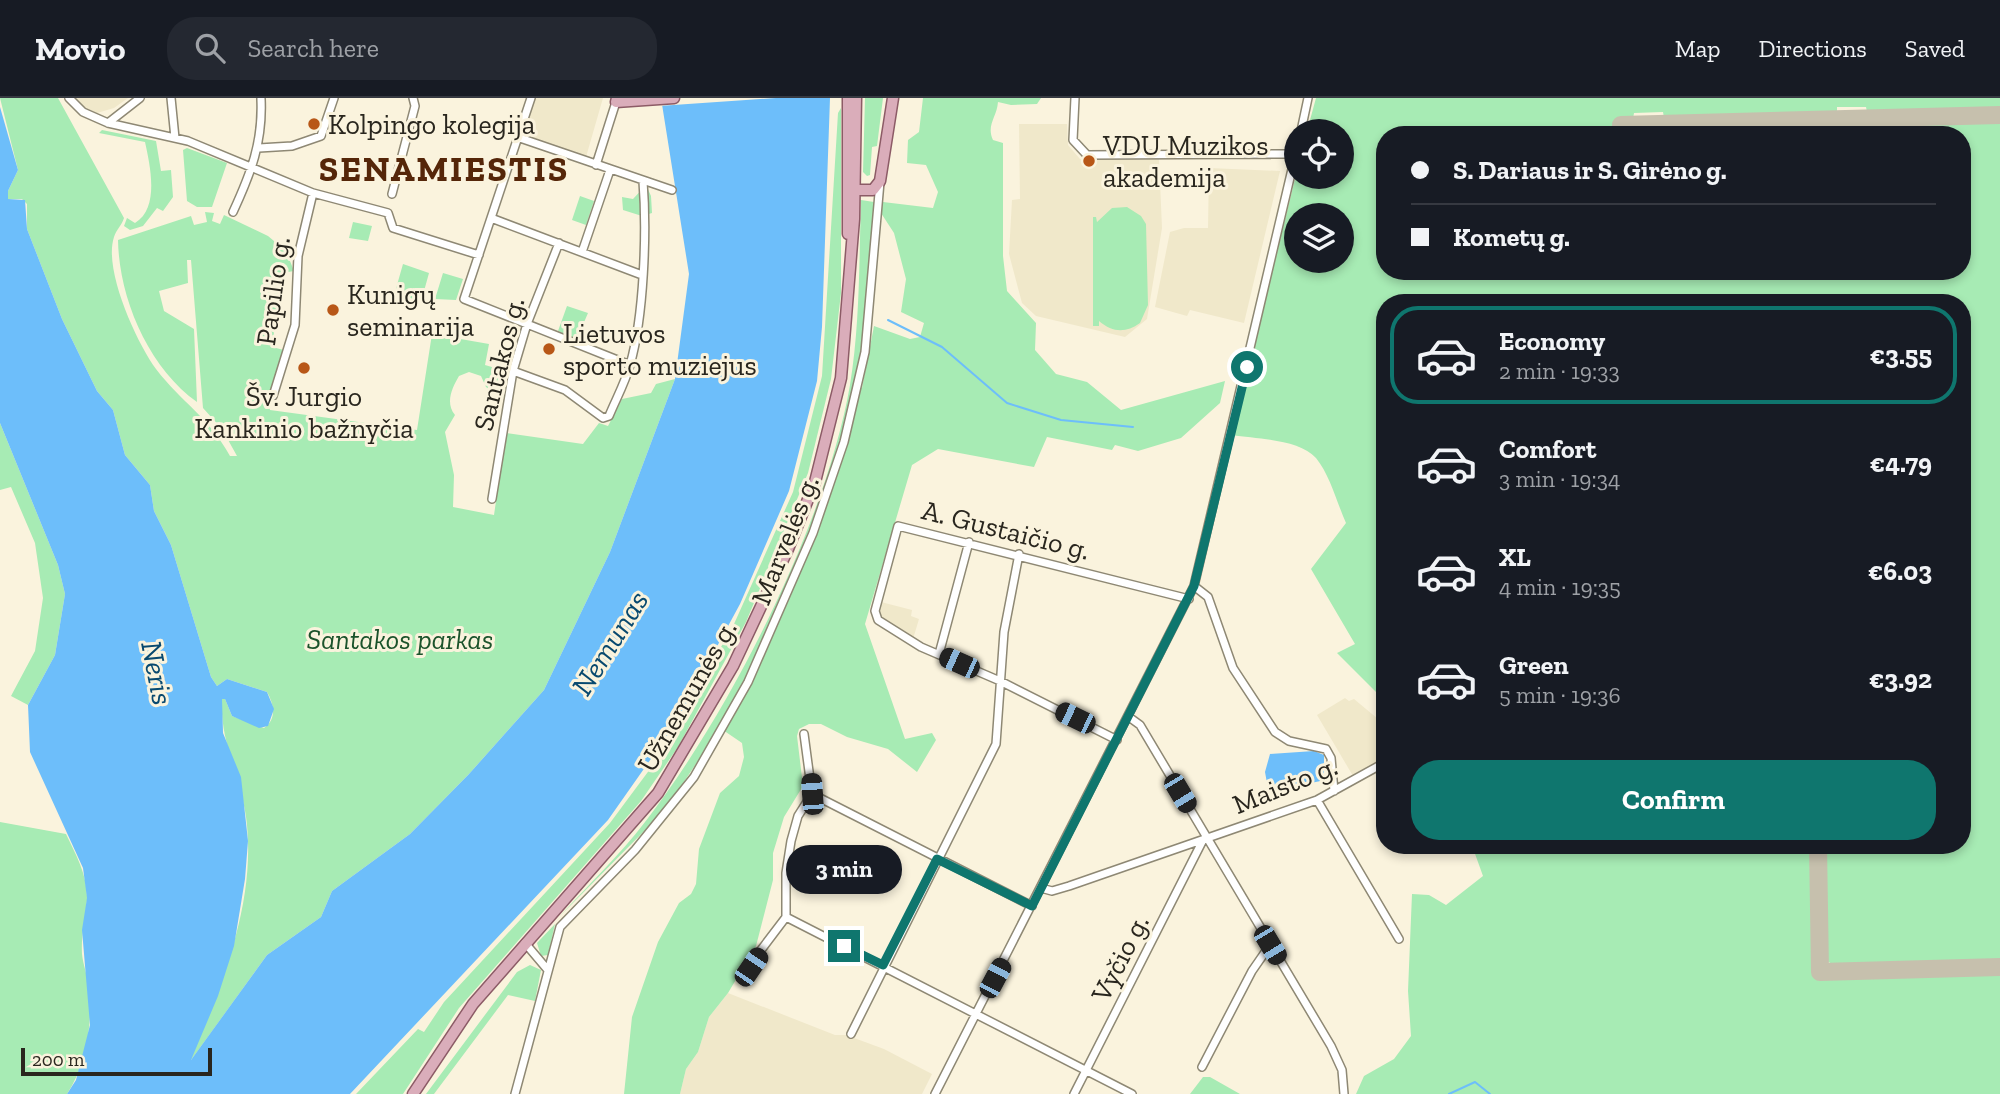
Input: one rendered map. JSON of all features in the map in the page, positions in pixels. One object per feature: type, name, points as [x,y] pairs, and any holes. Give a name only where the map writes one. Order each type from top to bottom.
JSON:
[{"type":"main road","points":[[616,100],[674,98]]},
{"type":"main road","points":[[848,98],[851,190]]},
{"type":"main road","points":[[851,190],[855,170],[856,98]]},
{"type":"main road","points":[[873,190],[880,181],[893,98]]},
{"type":"main road","points":[[855,170],[862,183],[873,190]]},
{"type":"main road","points":[[851,190],[873,190]]},
{"type":"main road","name":"Užnemunės g.","points":[[413,1094],[473,1004],[658,793],[687,749],[755,622],[802,516],[829,435],[845,349],[851,190]]},
{"type":"street","points":[[69,98],[83,112],[96,119],[174,138],[235,159],[313,193],[388,213],[393,228],[479,255]]},
{"type":"street","points":[[108,123],[141,98]]},
{"type":"street","points":[[171,98],[174,138]]},
{"type":"street","points":[[259,148],[292,146],[321,136],[334,98]]},
{"type":"street","points":[[531,98],[464,299],[630,365]]},
{"type":"street","points":[[1075,98],[1073,140],[1087,155],[1284,151]]},
{"type":"street","points":[[1304,119],[1308,98]]},
{"type":"street","points":[[233,212],[254,167],[259,148],[263,124],[261,99]]},
{"type":"street","points":[[596,165],[616,100]]},
{"type":"street","points":[[392,194],[414,102]]},
{"type":"street","points":[[517,137],[672,190]]},
{"type":"street","points":[[582,252],[610,170]]},
{"type":"street","points":[[513,371],[565,390],[603,418],[609,416],[630,365],[642,275],[646,217],[643,181]]},
{"type":"street","name":"Marvelės g.","points":[[515,1094],[547,969],[566,918],[635,850],[694,777],[748,682],[808,546],[831,488],[857,396],[869,329],[880,181]]},
{"type":"street","points":[[935,1094],[1189,599],[1287,189]]},
{"type":"street","name":"Papilio g.","points":[[273,396],[295,325],[298,256],[313,193]]},
{"type":"street","points":[[491,218],[642,275]]},
{"type":"street","name":"Santakos g.","points":[[492,499],[513,371],[527,324],[559,243]]},
{"type":"street","name":"A. Gustaičio g.","points":[[939,654],[878,620],[875,611],[898,526],[1189,599]]},
{"type":"street","points":[[969,542],[939,654],[1000,681],[1117,740]]},
{"type":"street","points":[[851,1034],[883,965],[996,744],[1004,632],[1018,554]]},
{"type":"street","points":[[1194,586],[1208,597],[1233,668],[1275,732],[1289,741],[1326,748],[1331,758],[1334,790]]},
{"type":"street","points":[[1129,717],[1140,725],[1205,839],[1337,1057],[1342,1070],[1344,1094]]},
{"type":"street","points":[[742,975],[786,917],[786,873],[791,841],[797,816],[812,794],[804,734]]},
{"type":"street","name":"Maisto g.","points":[[1041,888],[1052,891],[1069,886],[1317,800],[1376,767]]},
{"type":"street","points":[[812,794],[1032,906]]},
{"type":"street","points":[[1317,800],[1399,939]]},
{"type":"street","name":"Vyčio g.","points":[[1074,1094],[1205,839]]},
{"type":"street","points":[[786,917],[1132,1094]]},
{"type":"street","points":[[525,943],[547,969]]},
{"type":"street","points":[[1202,1068],[1252,971],[1270,945]]},
{"type":"shaded area","points":[[76,98],[128,98],[114,108],[97,113],[83,107]]},
{"type":"shaded area","points":[[535,98],[603,98],[586,157],[524,134]]},
{"type":"shaded area","points":[[1019,124],[1067,124],[1068,145],[1080,159],[1159,159],[1162,228],[1147,319],[1125,337],[1036,316],[1022,303],[1009,254],[1012,200],[1020,199]]},
{"type":"shaded area","points":[[1209,168],[1280,171],[1244,323],[1190,310],[1187,316],[1155,307],[1170,232],[1184,228],[1208,228]]},
{"type":"shaded area","points":[[881,602],[912,610],[911,616],[919,619],[913,639],[882,619],[878,613]]},
{"type":"shaded area","points":[[1345,698],[1349,701],[1354,699],[1376,717],[1376,763],[1353,776],[1317,715]]},
{"type":"shaded area","points":[[728,993],[835,1035],[846,1035],[884,1049],[932,1074],[922,1094],[680,1094],[686,1069],[698,1052],[709,1017]]},
{"type":"green space","name":"Santakos parkas","points":[[0,98],[58,98],[124,218],[114,237],[113,268],[131,325],[156,369],[213,430],[230,456],[237,456],[222,429],[203,408],[191,260],[187,260],[188,283],[159,291],[164,311],[194,329],[197,402],[164,370],[151,351],[131,308],[120,262],[118,240],[191,216],[194,225],[207,222],[205,212],[214,213],[212,221],[220,224],[224,215],[268,236],[286,251],[294,271],[282,273],[272,347],[284,350],[268,401],[270,410],[417,430],[432,334],[489,344],[485,365],[509,372],[503,398],[486,387],[481,376],[469,372],[459,376],[451,396],[450,406],[455,415],[445,432],[454,475],[453,507],[494,515],[506,433],[583,444],[599,423],[608,426],[622,399],[651,393],[656,384],[675,379],[610,552],[544,690],[469,774],[410,834],[332,891],[321,917],[267,955],[189,1063],[233,947],[246,887],[248,856],[245,809],[224,731],[222,699],[225,699],[232,716],[264,728],[273,716],[273,706],[267,692],[227,679],[217,686],[211,677],[171,545],[154,511],[150,485],[125,455],[113,410],[97,391],[62,319],[27,229],[27,204],[22,199],[8,199],[8,191],[18,170]]},
{"type":"green space","points":[[865,98],[883,98],[877,146],[872,147],[870,175],[867,176],[863,172]]},
{"type":"green space","points":[[923,98],[1041,98],[1037,104],[1011,105],[998,102],[991,135],[993,140],[1003,143],[1003,256],[1007,291],[1036,323],[1035,350],[1056,374],[1087,382],[1121,410],[1225,381],[1220,403],[1181,438],[1138,451],[1115,445],[1112,450],[1047,437],[1034,467],[938,449],[912,465],[865,624],[905,739],[932,733],[936,740],[917,772],[888,749],[847,737],[821,724],[809,724],[799,729],[797,736],[803,786],[784,817],[773,853],[773,880],[756,946],[728,993],[709,1017],[698,1052],[686,1069],[680,1094],[624,1094],[632,1017],[658,942],[679,903],[691,894],[696,884],[699,849],[720,793],[739,776],[744,757],[742,743],[720,728],[665,810],[560,916],[615,858],[678,777],[741,671],[771,614],[797,555],[838,439],[850,385],[857,316],[861,200],[874,202],[874,214],[866,335],[856,387],[862,388],[874,326],[910,339],[920,337],[924,323],[901,312],[906,279],[894,233],[881,213],[883,202],[933,208],[938,192],[926,165],[907,163],[908,140],[919,132]]},
{"type":"green space","points":[[1316,98],[2000,98],[2000,109],[1867,112],[1866,107],[1837,107],[1837,113],[1664,118],[1663,112],[1634,113],[1633,119],[1619,120],[1620,126],[1376,126],[1376,280],[1971,280],[1971,126],[1789,126],[2000,121],[2000,962],[1837,967],[1827,961],[1824,951],[1823,854],[1971,854],[1971,294],[1376,294],[1376,692],[1337,653],[1355,644],[1311,569],[1346,523],[1321,465],[1308,452],[1288,443],[1232,435],[1284,224],[1284,273],[1354,273],[1354,203],[1289,203],[1293,189],[1354,189],[1354,119],[1310,119]]},
{"type":"green space","points":[[841,108],[841,293],[831,379],[808,473],[746,622],[678,747],[641,801],[459,1008],[403,1094],[356,1094],[418,1029],[424,1032],[444,1002],[610,823],[659,757],[734,624],[793,492],[822,376],[838,113]]},
{"type":"green space","points":[[102,130],[156,141],[161,171],[171,170],[173,197],[163,211],[157,208],[143,226],[130,230],[124,226],[127,218],[135,223],[148,207],[151,174],[145,142],[99,133]]},
{"type":"green space","points":[[187,148],[227,163],[212,207],[197,207],[187,201],[183,150]]},
{"type":"green space","points":[[646,185],[651,196],[652,213],[642,216],[623,210],[622,197],[633,199]]},
{"type":"green space","points":[[580,196],[594,201],[586,225],[572,220]]},
{"type":"green space","points":[[1127,207],[1141,216],[1146,224],[1148,305],[1140,323],[1130,329],[1114,330],[1099,321],[1099,326],[1093,326],[1093,217],[1096,217],[1097,222],[1112,208]]},
{"type":"green space","points":[[353,222],[372,226],[368,241],[349,238]]},
{"type":"green space","points":[[403,264],[429,273],[421,302],[395,292]]},
{"type":"green space","points":[[443,273],[463,279],[456,300],[435,299]]},
{"type":"green space","points":[[567,306],[588,313],[582,327],[595,336],[590,345],[558,331]]},
{"type":"green space","points":[[0,423],[58,565],[65,594],[55,655],[28,705],[11,696],[35,651],[43,598],[35,543],[11,487],[0,490]]},
{"type":"green space","points":[[0,822],[66,834],[86,883],[82,954],[89,985],[89,1027],[84,1056],[67,1094],[0,1094]]},
{"type":"green space","points":[[1475,854],[1811,854],[1814,976],[2000,971],[2000,1094],[1356,1094],[1364,1076],[1394,1059],[1411,1036],[1408,991],[1412,894],[1429,895],[1446,905],[1483,876]]},
{"type":"green space","points":[[555,924],[548,955],[541,956],[537,943]]},
{"type":"green space","points":[[530,965],[541,970],[535,1001],[508,995],[434,1094],[426,1094],[517,972]]},
{"type":"green space","points":[[1203,1077],[1210,1077],[1240,1094],[1190,1094]]},
{"type":"water","points":[[661,98],[830,98],[822,327],[817,381],[789,491],[740,604],[674,726],[608,820],[350,1094],[67,1094],[76,1080],[90,1025],[82,930],[87,898],[83,868],[30,752],[28,705],[55,655],[65,594],[58,565],[0,423],[0,107],[18,170],[8,191],[8,199],[25,200],[27,229],[62,319],[97,391],[113,410],[125,455],[150,485],[154,511],[171,545],[211,677],[217,686],[227,679],[267,692],[274,709],[268,726],[259,728],[232,716],[225,699],[222,699],[223,733],[241,777],[248,841],[245,879],[234,946],[218,996],[191,1060],[267,955],[321,917],[332,891],[410,834],[469,774],[544,690],[610,552],[675,379],[689,274]]},
{"type":"water","points":[[1314,751],[1324,755],[1324,780],[1289,786],[1267,783],[1265,772],[1270,754]]},
{"type":"water","points":[[800,858],[824,868],[821,877],[815,879],[797,875],[795,865]]},
{"type":"pier","points":[[658,98],[776,98],[659,106]]},
{"type":"waterway","points":[[888,320],[942,347],[1007,403],[1061,420],[1133,427]]},
{"type":"waterway","points":[[1449,1094],[1475,1082],[1490,1094]]},
{"type":"taxiway","points":[[1621,125],[2000,115]]},
{"type":"taxiway","points":[[1818,854],[1820,972],[2000,967]]},
{"type":"place","name":"Kolpingo kolegija","points":[[314,124]]},
{"type":"place","name":"VDU Muzikos akademija","points":[[1089,161]]},
{"type":"place","name":"Kunigų seminarija","points":[[333,310]]},
{"type":"place","name":"Lietuvos sporto muziejus","points":[[549,349]]},
{"type":"place","name":"Šv. Jurgio Kankinio bažnyčia","points":[[304,368]]},
{"type":"district","name":"SENAMIESTIS","points":[[444,169]]},
{"type":"route","points":[[844,946],[883,965],[937,859],[1032,906],[1189,599],[1204,553],[1247,367]]},
{"type":"water label","name":"Nemunas","points":[[610,643]]},
{"type":"water label","name":"Neris","points":[[157,673]]}]
